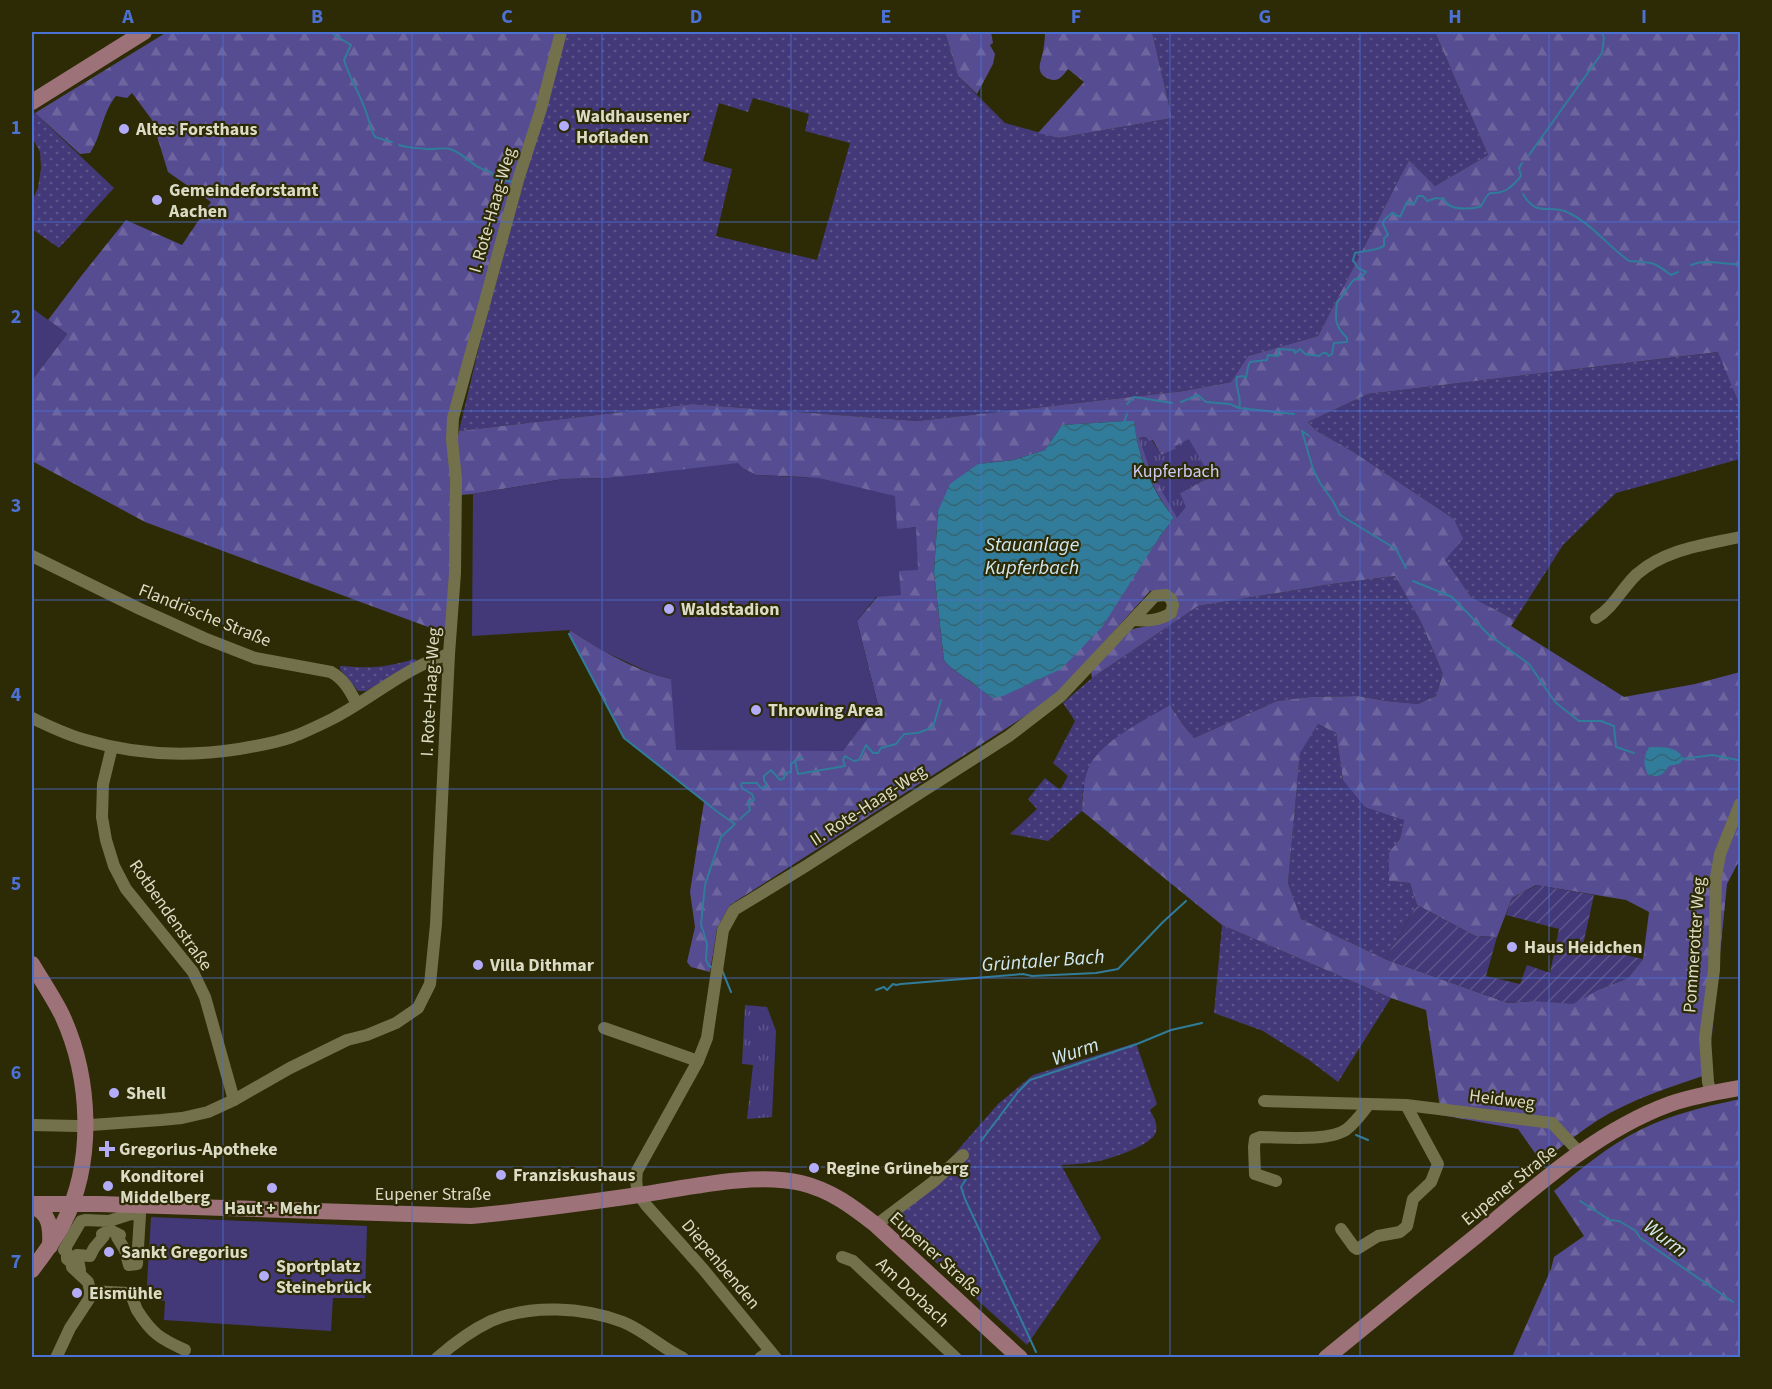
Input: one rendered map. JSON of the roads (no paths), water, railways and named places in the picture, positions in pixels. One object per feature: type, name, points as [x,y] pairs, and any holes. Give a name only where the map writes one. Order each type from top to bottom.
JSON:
[{"type":"main road","points":[[32,102],[144,32]]},
{"type":"main road","points":[[32,964],[53,997],[72,1041],[81,1076],[86,1125],[83,1162],[72,1203],[50,1246],[32,1270]]},
{"type":"main road","name":"Eupener Straße","points":[[1326,1358],[1580,1153],[1638,1118],[1670,1104],[1740,1088]]},
{"type":"main road","name":"Eupener Straße","points":[[32,1205],[72,1203],[446,1216],[518,1211],[752,1180],[788,1181],[823,1190],[839,1198],[876,1226],[1020,1358]]},
{"type":"main road","points":[[32,1205],[41,1210],[47,1220],[51,1231],[50,1246]]},
{"type":"street","name":"I. Rote-Haag-Weg","points":[[32,1125],[86,1125],[182,1118],[208,1112],[347,1040],[367,1035],[396,1023],[418,1008],[430,984],[436,924],[455,573],[456,479],[452,440],[453,418],[561,32]]},
{"type":"street","points":[[1596,618],[1608,609],[1637,574],[1668,555],[1687,548],[1740,537]]},
{"type":"street","name":"Flandrische Straße","points":[[32,556],[140,609],[255,658],[331,672],[346,684],[357,704]]},
{"type":"street","name":"II. Rote-Haag-Weg","points":[[639,1195],[636,1185],[637,1172],[698,1061],[707,1038],[723,930],[735,910],[1009,736],[1061,696],[1133,620]]},
{"type":"street","points":[[32,718],[61,732],[112,747],[184,755],[221,752],[264,745],[292,737],[334,717],[416,667],[449,654]]},
{"type":"street","name":"Rotbendenstraße","points":[[112,747],[103,784],[102,817],[114,866],[126,889],[193,972],[205,997],[234,1100]]},
{"type":"street","name":"Pommerotter Weg","points":[[1711,1093],[1705,1038],[1714,970],[1716,877],[1720,854],[1740,804]]},
{"type":"street","points":[[604,1028],[698,1061]]},
{"type":"street","name":"Heidweg","points":[[1264,1101],[1406,1105],[1552,1123],[1580,1153]]},
{"type":"street","points":[[1276,1181],[1255,1174],[1255,1139],[1260,1137],[1332,1136],[1351,1126],[1369,1104]]},
{"type":"street","points":[[1341,1229],[1357,1249],[1378,1236],[1400,1232],[1407,1226],[1413,1199],[1431,1182],[1438,1164],[1406,1105]]},
{"type":"street","points":[[876,1226],[963,1155]]},
{"type":"street","name":"Diepenbenden","points":[[639,1195],[703,1269],[769,1355]]},
{"type":"street","points":[[131,1214],[140,1215],[137,1264],[129,1265],[125,1250],[117,1238],[120,1235],[110,1230],[102,1234],[104,1236],[90,1256],[77,1255],[80,1270],[66,1259],[68,1256],[64,1250],[71,1238],[81,1221],[109,1221],[131,1214]]},
{"type":"street","name":"Am Dorbach","points":[[842,1257],[853,1261],[956,1358]]},
{"type":"street","points":[[56,1358],[70,1328],[86,1304],[90,1291],[88,1282],[68,1264]]},
{"type":"street","points":[[90,1291],[128,1293],[133,1297],[136,1308],[154,1332],[164,1341],[186,1350]]},
{"type":"street","points":[[437,1358],[455,1343],[491,1322],[540,1310],[566,1310],[625,1323],[655,1339],[683,1358]]},
{"type":"water","name":"Stauanlage Kupferbach","points":[[1134,421],[1147,473],[1174,518],[1102,627],[1061,669],[1003,696],[993,698],[944,660],[934,572],[938,511],[950,484],[978,464],[1014,460],[1045,450],[1062,425]]},
{"type":"water","points":[[1649,747],[1674,749],[1684,759],[1679,764],[1669,766],[1660,775],[1648,775],[1644,761]]},
{"type":"waterway","points":[[330,32],[351,45],[344,60],[375,137],[392,142]]},
{"type":"waterway","points":[[1529,155],[1602,53],[1604,38],[1602,32]]},
{"type":"waterway","points":[[399,145],[426,149],[450,149],[491,172],[496,179],[513,182]]},
{"type":"waterway","points":[[1239,408],[1237,377],[1246,378],[1250,362],[1267,360],[1268,355],[1278,356],[1278,349],[1294,350],[1295,353],[1300,349],[1305,354],[1319,356],[1326,353],[1329,356],[1332,354],[1334,343],[1347,342],[1347,338],[1336,322],[1337,302],[1352,282],[1366,272],[1358,268],[1353,260],[1355,253],[1384,246],[1384,238],[1388,235],[1383,224],[1392,213],[1400,217],[1407,202],[1414,204],[1418,196],[1423,196],[1427,201],[1436,198],[1444,199],[1450,206],[1460,208],[1480,207],[1490,193],[1508,189],[1521,176],[1519,168],[1522,163]]},
{"type":"waterway","points":[[1523,194],[1533,206],[1560,210],[1576,217],[1629,261],[1652,263],[1671,275],[1678,272]]},
{"type":"waterway","points":[[1691,265],[1708,262],[1736,264],[1740,269]]},
{"type":"waterway","name":"Kupferbach","points":[[1181,402],[1198,395],[1206,402],[1294,414]]},
{"type":"waterway","name":"Kupferbach","points":[[1127,404],[1134,397],[1172,403]]},
{"type":"waterway","name":"Kupferbach","points":[[1124,422],[1127,414]]},
{"type":"waterway","name":"Kupferbach","points":[[1302,431],[1313,469],[1340,515],[1396,549],[1406,568]]},
{"type":"waterway","name":"Kupferbach","points":[[1302,431],[1309,436]]},
{"type":"waterway","name":"Kupferbach","points":[[1413,581],[1452,597],[1489,635],[1529,664],[1555,702],[1579,721],[1601,721],[1614,726],[1616,747],[1634,753]]},
{"type":"waterway","points":[[569,634],[624,738],[735,824],[721,837],[705,885],[701,924],[707,944],[706,960],[709,966],[714,968]]},
{"type":"waterway","name":"Kupferbach","points":[[740,819],[750,810],[748,802],[754,800],[752,794],[743,789],[742,783],[757,783],[764,788],[767,786],[764,776],[771,770],[780,780],[784,778],[785,773],[791,772],[791,764],[795,761],[798,774],[845,766],[843,760],[845,756],[854,761],[859,760],[866,745],[873,753],[878,753],[881,748],[896,744],[904,734],[918,733],[933,727],[941,700]]},
{"type":"waterway","name":"Kupferbach","points":[[1682,759],[1712,755],[1738,760]]},
{"type":"waterway","points":[[795,761],[802,757]]},
{"type":"waterway","name":"Grüntaler Bach","points":[[876,990],[884,987],[887,990],[893,984],[1023,974],[1032,976],[1096,973],[1118,969],[1186,901]]},
{"type":"waterway","name":"Kupferbach","points":[[722,970],[731,992]]},
{"type":"waterway","name":"Wurm","points":[[981,1141],[1018,1092],[1030,1080],[1137,1044],[1171,1030],[1202,1023]]},
{"type":"waterway","name":"Wurm","points":[[1356,1135],[1368,1140]]},
{"type":"waterway","name":"Wurm","points":[[968,1176],[961,1187],[965,1199],[1036,1352]]},
{"type":"waterway","name":"Wurm","points":[[1580,1201],[1610,1220],[1619,1221],[1636,1231],[1640,1238],[1733,1302]]},
{"type":"place","name":"Waldhausener Hofladen","points":[[564,126]]},
{"type":"place","name":"Altes Forsthaus","points":[[124,129]]},
{"type":"place","name":"Gemeindeforstamt Aachen","points":[[157,200]]},
{"type":"place","name":"Waldstadion","points":[[669,609]]},
{"type":"place","name":"Throwing Area","points":[[756,710]]},
{"type":"place","name":"Haus Heidchen","points":[[1512,947]]},
{"type":"place","name":"Villa Dithmar","points":[[478,965]]},
{"type":"place","name":"Shell","points":[[114,1093]]},
{"type":"place","name":"Gregorius-Apotheke","points":[[107,1149]]},
{"type":"place","name":"Regine Grüneberg","points":[[814,1168]]},
{"type":"place","name":"Franziskushaus","points":[[501,1175]]},
{"type":"place","name":"Konditorei Middelberg","points":[[108,1186]]},
{"type":"place","name":"Haut + Mehr","points":[[272,1188]]},
{"type":"place","name":"Sankt Gregorius","points":[[109,1252]]},
{"type":"place","name":"Sportplatz Steinebrück","points":[[264,1276]]},
{"type":"place","name":"Eismühle","points":[[77,1293]]}]
